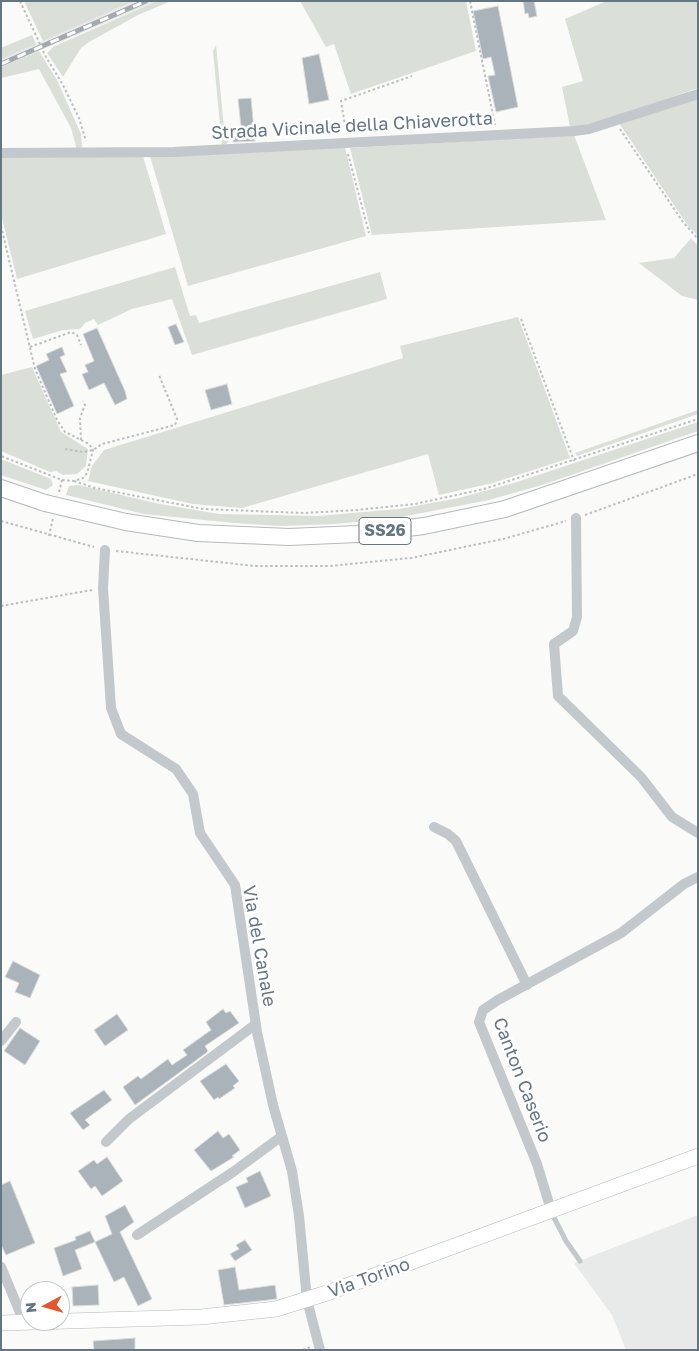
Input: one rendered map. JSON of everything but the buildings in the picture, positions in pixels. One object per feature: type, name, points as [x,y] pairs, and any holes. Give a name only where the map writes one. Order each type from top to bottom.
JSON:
[{"type":"main road","name":"SS26","points":[[1,488],[45,503],[126,522],[198,532],[289,537],[357,534],[424,526],[505,509],[698,443]]},
{"type":"street","name":"Strada Vicinale della Chiaverotta","points":[[1,153],[173,152],[574,131],[615,121],[698,94]]},
{"type":"street","points":[[576,518],[577,617],[573,632],[554,644],[558,696],[640,776],[672,818],[698,833]]},
{"type":"street","name":"Via del Canale","points":[[105,550],[102,588],[111,708],[121,734],[176,769],[193,794],[200,833],[235,885],[256,1024],[292,1171],[299,1216],[307,1300],[320,1350]]},
{"type":"street","points":[[434,827],[448,834],[456,841],[527,984]]},
{"type":"street","name":"Canton Caserio","points":[[551,1210],[537,1164],[479,1022],[483,1010],[621,933],[684,884],[698,877]]},
{"type":"street","points":[[1,1041],[16,1022]]},
{"type":"street","points":[[106,1142],[129,1118],[256,1024]]},
{"type":"street","points":[[137,1235],[233,1172],[282,1136]]},
{"type":"street","name":"Via Torino","points":[[70,1321],[225,1316],[276,1309],[307,1300],[698,1156]]},
{"type":"street","points":[[1,1267],[20,1312]]},
{"type":"street","name":"Via Torino","points":[[1,1323],[20,1322]]},
{"type":"lane","points":[[551,1210],[566,1241],[580,1261]]},
{"type":"path","points":[[20,1],[46,57],[64,85],[79,118],[89,151]]},
{"type":"path","points":[[470,1],[497,135]]},
{"type":"path","points":[[368,233],[347,144],[341,101],[412,76]]},
{"type":"path","points":[[615,121],[683,222],[698,239]]},
{"type":"path","points":[[1,226],[35,369],[57,420],[65,432],[89,444],[93,450],[87,473],[83,478],[74,481]]},
{"type":"path","points":[[521,319],[574,461]]},
{"type":"path","points":[[30,347],[71,332],[77,335],[81,345]]},
{"type":"path","points":[[65,448],[84,452],[93,450],[102,444],[175,424],[177,419],[159,375]]},
{"type":"path","points":[[81,440],[80,418],[85,405],[83,401]]},
{"type":"path","points":[[1,456],[62,480],[203,509],[304,513],[415,504],[484,489],[698,419]]},
{"type":"path","points":[[1,521],[105,550]]},
{"type":"path","points":[[1,606],[102,588]]},
{"type":"shaded area","points":[[24,1],[134,1],[43,41]]},
{"type":"shaded area","points":[[134,1],[157,1],[1,67],[1,59]]},
{"type":"shaded area","points":[[157,1],[171,1],[138,15],[89,42],[81,48],[63,77],[47,53],[53,47]]},
{"type":"shaded area","points":[[300,1],[466,1],[476,51],[351,94],[334,44],[326,47]]},
{"type":"shaded area","points":[[607,1],[698,1],[698,88],[600,122],[570,127],[562,87],[583,81],[565,19]]},
{"type":"shaded area","points":[[32,35],[36,44],[1,59],[1,48]]},
{"type":"shaded area","points":[[216,45],[224,128],[228,128],[229,137],[228,143],[222,146],[213,51]]},
{"type":"shaded area","points":[[39,51],[57,80],[81,134],[82,147],[77,150],[71,128],[39,69],[1,78],[1,67]]},
{"type":"shaded area","points":[[698,98],[698,236],[688,226],[619,123]]},
{"type":"shaded area","points":[[574,135],[606,220],[372,235],[350,148]]},
{"type":"shaded area","points":[[345,147],[366,236],[188,286],[150,156]]},
{"type":"shaded area","points":[[143,156],[166,234],[17,279],[1,214],[1,157]]},
{"type":"shaded area","points":[[691,238],[698,246],[698,300],[682,296],[639,263],[674,258]]},
{"type":"shaded area","points":[[175,267],[190,316],[196,315],[199,323],[380,272],[387,299],[192,355],[172,299],[132,309],[98,325],[94,319],[85,323],[80,329],[63,330],[33,339],[25,311]]},
{"type":"shaded area","points":[[518,317],[570,458],[493,483],[439,495],[428,454],[242,508],[193,504],[88,481],[92,466],[104,450],[403,358],[400,346]]},
{"type":"shaded area","points":[[32,367],[61,432],[88,449],[86,466],[77,474],[63,475],[56,471],[50,472],[1,451],[1,375]]},
{"type":"shaded area","points":[[698,410],[698,414],[577,456],[575,453]]},
{"type":"shaded area","points":[[698,422],[698,431],[545,484],[489,500],[396,518],[335,524],[280,526],[234,523],[144,514],[66,495],[69,486],[78,485],[160,504],[219,514],[318,516],[399,509],[459,498],[514,483]]},
{"type":"shaded area","points":[[1,459],[51,479],[53,485],[46,490],[1,475]]},
{"type":"shaded area","points":[[698,1215],[698,1350],[626,1350],[612,1315],[574,1263]]},
{"type":"railway","points":[[1,64],[146,1]]}]
